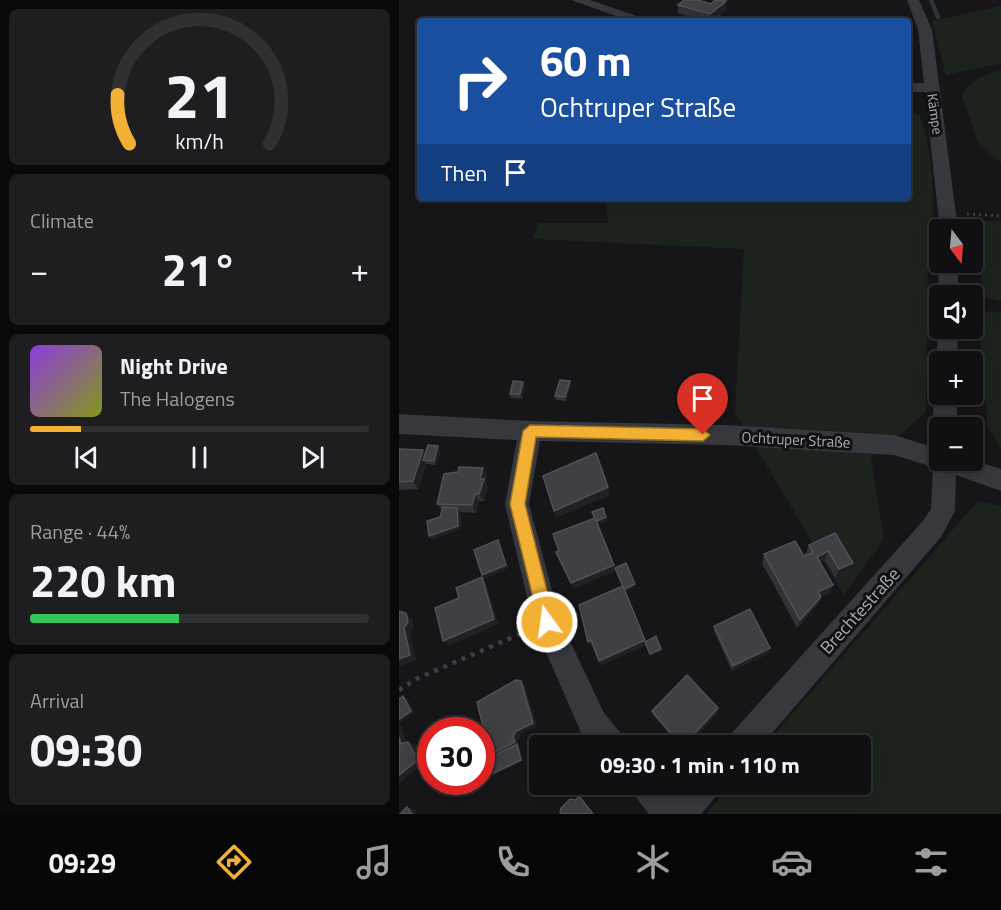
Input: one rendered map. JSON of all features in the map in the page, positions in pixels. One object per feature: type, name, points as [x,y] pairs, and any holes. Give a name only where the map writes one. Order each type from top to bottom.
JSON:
[{"type":"street","points":[[577,0],[634,18]]},
{"type":"street","name":"Kämpe","points":[[913,0],[925,30],[949,219]]},
{"type":"street","points":[[911,87],[932,88]]},
{"type":"street","name":"Ochtruper Straße","points":[[399,424],[530,431],[725,435],[894,445],[929,456]]},
{"type":"street","points":[[530,431],[517,504],[547,622],[593,724],[602,735]]},
{"type":"street","name":"Brechtestraße","points":[[751,735],[932,529],[943,511],[945,471]]},
{"type":"street","points":[[974,471],[1001,480]]},
{"type":"street","points":[[654,795],[670,814]]},
{"type":"street","points":[[680,814],[696,795]]},
{"type":"path","points":[[949,212],[1001,216]]},
{"type":"path","points":[[399,690],[416,679],[547,622]]},
{"type":"shaded area","points":[[1001,6],[1001,63],[946,75],[932,21]]},
{"type":"shaded area","points":[[1001,70],[1001,163],[978,143],[962,96],[974,81]]},
{"type":"shaded area","points":[[911,112],[919,115],[931,164],[934,219],[929,219],[926,413],[871,458],[884,539],[844,595],[735,413],[744,249],[532,239],[538,223],[608,223],[605,201],[911,201]]},
{"type":"shaded area","points":[[983,220],[1001,222],[1001,301],[983,298]]},
{"type":"shaded area","points":[[983,311],[1001,312],[1001,448],[988,427],[983,351],[981,351],[979,339],[983,339]]},
{"type":"shaded area","points":[[978,501],[1001,506],[1001,814],[706,814],[722,795],[871,795],[871,735],[774,735]]},
{"type":"building","points":[[684,0],[698,0],[711,4],[715,0],[726,1],[710,14],[678,5]]},
{"type":"building","points":[[560,380],[570,381],[565,397],[555,396]]},
{"type":"building","points":[[513,381],[523,382],[520,394],[510,394]]},
{"type":"building","points":[[428,445],[438,446],[434,461],[423,460]]},
{"type":"building","points":[[399,449],[423,450],[413,481],[399,482]]},
{"type":"building","points":[[596,453],[608,487],[554,511],[543,476]]},
{"type":"building","points":[[459,467],[483,468],[480,479],[484,479],[479,494],[475,494],[472,505],[437,504],[444,474],[458,472]]},
{"type":"building","points":[[443,507],[457,508],[458,526],[429,536],[427,521],[440,517]]},
{"type":"building","points":[[603,508],[606,517],[596,521],[592,512]]},
{"type":"building","points":[[595,518],[614,565],[571,583],[556,552],[559,551],[553,534]]},
{"type":"building","points":[[835,533],[853,563],[839,569],[828,551],[817,557],[833,585],[818,592],[821,597],[800,620],[764,554],[795,541],[804,556],[813,553],[809,545]]},
{"type":"building","points":[[498,540],[506,565],[482,575],[474,550]]},
{"type":"building","points":[[626,563],[635,584],[624,589],[615,568]]},
{"type":"building","points":[[482,577],[494,619],[443,641],[435,608],[459,598],[456,588]]},
{"type":"building","points":[[623,586],[645,640],[599,661],[591,640],[588,642],[579,605]]},
{"type":"building","points":[[750,609],[770,648],[733,666],[714,626]]},
{"type":"building","points":[[399,611],[406,613],[408,622],[404,628],[410,655],[399,659]]},
{"type":"building","points":[[656,636],[661,649],[650,654],[645,642]]},
{"type":"building","points":[[687,675],[718,708],[693,735],[673,735],[652,711]]},
{"type":"building","points":[[516,680],[521,681],[533,723],[516,731],[513,737],[515,742],[495,752],[495,717],[481,717],[477,702]]},
{"type":"building","points":[[403,696],[411,711],[399,719],[399,699]]},
{"type":"building","points":[[399,737],[401,744],[408,742],[417,761],[399,775]]},
{"type":"building","points":[[517,744],[521,760],[495,772],[495,755]]},
{"type":"building","points":[[579,796],[593,814],[560,814],[561,808],[570,799],[576,800]]},
{"type":"building","points":[[407,807],[412,814],[400,814]]},
{"type":"waterway","points":[[931,0],[938,17]]},
{"type":"route","points":[[547,622],[517,504],[530,431],[703,435]]}]
